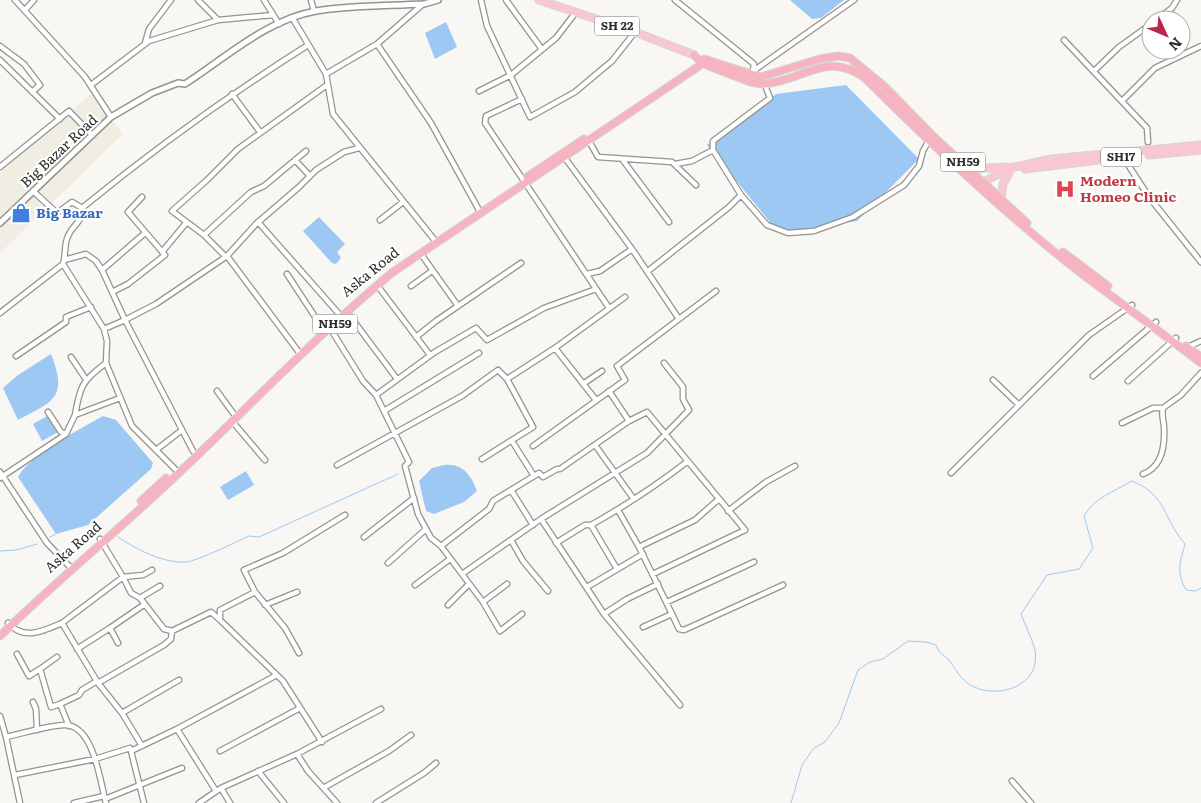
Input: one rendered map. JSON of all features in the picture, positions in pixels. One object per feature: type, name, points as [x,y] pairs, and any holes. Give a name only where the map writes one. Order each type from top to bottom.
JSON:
[{"type":"highway","name":"NH59","points":[[343,313],[435,242],[525,181],[565,158],[701,60],[752,73],[763,80],[824,67],[847,66],[865,78],[1083,274],[1131,306]]},
{"type":"highway","points":[[701,60],[757,83],[763,80]]},
{"type":"highway","name":"Aska Road","points":[[101,540],[388,270],[435,242],[701,60]]},
{"type":"highway","name":"NH59","points":[[930,138],[970,169],[982,184],[1001,198],[1037,232],[1201,363]]},
{"type":"highway","name":"NH59","points":[[1174,340],[1201,357]]},
{"type":"highway","name":"NH59","points":[[0,630],[9,624],[232,421],[300,354]]},
{"type":"highway","name":"NH59","points":[[0,636],[9,624]]},
{"type":"main road","name":"SH 22","points":[[539,0],[635,32],[701,60]]},
{"type":"main road","points":[[982,184],[1010,170],[1051,160],[1201,145]]},
{"type":"main road","name":"SH17","points":[[1010,170],[1201,150]]},
{"type":"main road","points":[[970,169],[1010,170]]},
{"type":"main road","points":[[1001,198],[1003,184],[1010,170]]},
{"type":"street","points":[[15,0],[47,33],[91,85],[111,116]]},
{"type":"street","points":[[25,10],[34,0]]},
{"type":"street","points":[[145,44],[149,29],[171,0]]},
{"type":"street","points":[[198,0],[218,20]]},
{"type":"street","points":[[264,0],[279,24]]},
{"type":"street","points":[[311,0],[314,11]]},
{"type":"street","points":[[369,0],[369,8]]},
{"type":"street","name":"Big Bazar Road","points":[[0,223],[111,116],[152,93],[178,83],[186,84],[259,35],[279,24],[314,11],[424,4],[438,0]]},
{"type":"street","points":[[481,0],[487,26],[530,117],[575,92],[612,61],[635,32]]},
{"type":"street","points":[[506,0],[541,48]]},
{"type":"street","points":[[675,0],[754,64],[752,73]]},
{"type":"street","points":[[752,73],[854,0]]},
{"type":"street","points":[[1169,10],[1177,0]]},
{"type":"street","points":[[326,74],[377,44],[424,4]]},
{"type":"street","points":[[479,92],[511,75],[541,48],[556,38],[576,12]]},
{"type":"street","points":[[91,85],[145,44],[218,20],[273,15]]},
{"type":"street","points":[[293,19],[326,74],[333,114],[435,242]]},
{"type":"street","points":[[1094,71],[1119,47],[1141,31]]},
{"type":"street","points":[[1064,40],[1123,100],[1147,128],[1148,142]]},
{"type":"street","points":[[377,44],[431,123],[480,210]]},
{"type":"street","points":[[175,469],[132,426],[106,363],[107,341],[104,329],[64,262],[66,239],[81,220],[82,208],[232,94],[308,45]]},
{"type":"street","points":[[0,46],[24,64],[40,84],[32,92]]},
{"type":"street","points":[[1123,100],[1155,68],[1201,46]]},
{"type":"street","points":[[0,60],[60,119]]},
{"type":"street","points":[[763,80],[770,98],[713,141],[713,150],[741,194],[768,225],[788,233],[814,231],[853,217],[904,185],[919,166],[923,151],[930,138]]},
{"type":"street","points":[[300,354],[226,257],[204,236],[172,211],[238,149],[327,84]]},
{"type":"street","points":[[232,94],[260,132]]},
{"type":"street","points":[[522,99],[485,118],[485,122],[609,308]]},
{"type":"street","points":[[0,168],[70,111],[92,135]]},
{"type":"street","points":[[589,141],[598,157],[672,162],[696,185]]},
{"type":"street","points":[[104,329],[156,304],[226,257],[258,222],[316,170],[344,152],[359,148]]},
{"type":"street","points":[[675,164],[692,161],[713,150]]},
{"type":"street","points":[[204,236],[251,192],[264,186],[306,151]]},
{"type":"street","points":[[1123,157],[1149,197],[1201,262]]},
{"type":"street","points":[[565,158],[648,271],[679,319]]},
{"type":"street","points":[[622,159],[670,222]]},
{"type":"street","points":[[295,160],[310,176]]},
{"type":"street","points":[[33,191],[57,213],[72,202],[82,208]]},
{"type":"street","points":[[648,271],[721,213],[741,194]]},
{"type":"street","points":[[112,292],[128,284],[165,255],[128,212],[142,197]]},
{"type":"street","points":[[380,220],[403,202]]},
{"type":"street","points":[[258,222],[343,313],[397,379]]},
{"type":"street","points":[[162,252],[186,223]]},
{"type":"street","points":[[102,270],[145,234]]},
{"type":"street","points":[[587,274],[600,271],[632,249]]},
{"type":"street","points":[[0,313],[64,262],[86,254],[96,261],[195,453]]},
{"type":"street","points":[[421,254],[458,306]]},
{"type":"street","points":[[416,337],[521,263]]},
{"type":"street","points":[[411,286],[432,271]]},
{"type":"street","points":[[287,274],[363,381],[376,395],[409,462],[405,466],[418,514],[431,538],[441,546],[470,584],[500,631],[522,614]]},
{"type":"street","points":[[377,285],[430,355]]},
{"type":"street","points":[[376,395],[430,355],[476,328],[487,340],[544,308],[596,289]]},
{"type":"street","points":[[533,446],[625,380],[616,366],[716,291]]},
{"type":"street","points":[[507,378],[555,348],[625,297]]},
{"type":"street","points":[[952,473],[1089,335],[1131,306]]},
{"type":"street","points":[[16,356],[66,322],[66,317],[91,307]]},
{"type":"street","points":[[1093,376],[1154,324]]},
{"type":"street","points":[[1128,381],[1174,340]]},
{"type":"street","points":[[1188,348],[1201,341]]},
{"type":"street","points":[[555,348],[596,400]]},
{"type":"street","points":[[384,411],[479,353]]},
{"type":"street","points":[[71,357],[85,378]]},
{"type":"street","points":[[70,567],[47,543],[1,476],[66,434],[75,415],[79,388],[85,378],[106,363]]},
{"type":"street","points":[[462,574],[533,525],[646,453],[689,410],[683,398],[683,387],[664,363]]},
{"type":"street","points":[[337,465],[462,396],[498,370],[507,378],[533,427],[482,459]]},
{"type":"street","points":[[583,384],[602,371]]},
{"type":"street","points":[[1122,423],[1153,408],[1163,408],[1181,395],[1201,373]]},
{"type":"street","points":[[993,380],[1019,405]]},
{"type":"street","points":[[217,390],[234,413]]},
{"type":"street","points":[[609,391],[629,420]]},
{"type":"street","points":[[75,415],[120,398]]},
{"type":"street","points":[[1143,474],[1156,467],[1160,461],[1164,427],[1161,417],[1163,408]]},
{"type":"street","points":[[48,412],[61,432],[66,434]]},
{"type":"street","points":[[441,546],[489,509],[493,501],[539,472],[543,477],[557,469],[560,470],[629,420],[646,412],[745,530],[652,574]]},
{"type":"street","points":[[232,421],[265,460]]},
{"type":"street","points":[[156,450],[182,430]]},
{"type":"street","points":[[512,441],[534,476]]},
{"type":"street","points":[[595,446],[633,498]]},
{"type":"street","points":[[556,543],[585,525],[590,525],[618,510],[633,498],[659,484],[688,461]]},
{"type":"street","points":[[728,511],[766,482],[795,466]]},
{"type":"street","points":[[511,490],[533,525]]},
{"type":"street","points":[[364,537],[414,498]]},
{"type":"street","points":[[639,546],[696,520],[719,499]]},
{"type":"street","points":[[618,510],[639,546],[679,629],[684,630],[783,585]]},
{"type":"street","points":[[299,653],[285,628],[255,592],[244,570],[283,553],[345,515]]},
{"type":"street","points":[[541,520],[604,614],[680,705]]},
{"type":"street","points":[[590,525],[617,569]]},
{"type":"street","points":[[388,563],[426,529]]},
{"type":"street","points":[[101,540],[123,577],[130,593],[140,598],[164,629],[172,631],[211,612],[275,676],[283,681],[322,742]]},
{"type":"street","points":[[511,540],[523,561],[548,590]]},
{"type":"street","points":[[587,588],[642,554]]},
{"type":"street","points":[[415,585],[450,559]]},
{"type":"street","points":[[667,602],[754,562]]},
{"type":"street","points":[[9,624],[20,633],[26,634],[62,623],[123,577],[143,575],[152,570]]},
{"type":"street","points":[[448,605],[470,584]]},
{"type":"street","points":[[483,602],[508,584]]},
{"type":"street","points":[[604,614],[627,599],[658,584]]},
{"type":"street","points":[[140,598],[160,586]]},
{"type":"street","points":[[220,620],[220,610],[255,592]]},
{"type":"street","points":[[265,606],[297,592]]},
{"type":"street","points":[[77,649],[145,604]]},
{"type":"street","points":[[643,627],[672,614]]},
{"type":"street","points":[[62,623],[98,682],[122,713],[142,746]]},
{"type":"street","points":[[110,628],[118,643]]},
{"type":"street","points":[[40,669],[51,707],[80,695],[82,690],[164,645],[171,638],[172,631]]},
{"type":"street","points":[[17,654],[29,676],[57,657]]},
{"type":"street","points":[[131,751],[178,729],[275,676]]},
{"type":"street","points":[[122,713],[179,680]]},
{"type":"street","points":[[33,702],[36,709],[37,730]]},
{"type":"street","points":[[60,704],[69,726]]},
{"type":"street","points":[[220,750],[300,708]]},
{"type":"street","points":[[199,803],[218,790],[322,742],[381,709]]},
{"type":"street","points":[[0,716],[20,803]]},
{"type":"street","points":[[6,737],[37,730],[69,726],[81,733],[89,742],[105,799]]},
{"type":"street","points":[[178,729],[218,790],[230,803]]},
{"type":"street","points":[[325,788],[411,735]]},
{"type":"street","points":[[15,775],[95,759],[130,748],[144,803]]},
{"type":"street","points":[[297,754],[308,771],[337,803]]},
{"type":"street","points":[[376,803],[424,773],[436,763]]},
{"type":"street","points":[[74,803],[105,799],[182,768]]},
{"type":"street","points":[[258,771],[284,803]]},
{"type":"street","points":[[1012,781],[1031,803]]},
{"type":"shaded area","name":"Big Bazar","points":[[91,94],[123,134],[0,253],[0,173]]},
{"type":"water","points":[[790,0],[844,0],[821,18],[812,19]]},
{"type":"water","points":[[446,22],[457,47],[435,59],[425,33]]},
{"type":"water","points":[[846,85],[919,159],[857,221],[779,233],[707,145],[776,94]]},
{"type":"water","points":[[319,217],[345,244],[337,252],[341,258],[336,264],[332,263],[303,231]]},
{"type":"water","points":[[51,354],[56,369],[58,389],[49,402],[18,420],[3,388],[18,375]]},
{"type":"water","points":[[49,415],[58,432],[42,441],[33,424]]},
{"type":"water","points":[[103,416],[116,420],[153,463],[151,469],[88,525],[56,534],[18,477],[44,451]]},
{"type":"water","points":[[444,465],[456,466],[465,471],[477,491],[464,502],[434,514],[426,511],[419,481],[432,468]]},
{"type":"water","points":[[246,471],[254,485],[228,500],[220,487]]},
{"type":"waterway","points":[[118,537],[142,551],[169,561],[193,561],[249,536],[259,537],[398,474]]},
{"type":"waterway","points":[[791,803],[802,765],[814,748],[825,742],[839,723],[858,670],[870,662],[883,659],[908,641],[926,642],[936,645],[962,678],[974,687],[985,690],[1007,690],[1025,680],[1032,672],[1035,662],[1035,650],[1021,614],[1047,575],[1079,569],[1093,548],[1084,516],[1093,504],[1132,481],[1152,493],[1158,500],[1172,526],[1185,544],[1180,562],[1180,572],[1186,590],[1195,591],[1201,588]]},
{"type":"waterway","points":[[50,537],[56,534]]},
{"type":"waterway","points":[[0,551],[16,550],[37,544]]},
{"type":"place","name":"Modern Homeo Clinic","points":[[1065,189]]},
{"type":"place","name":"Big Bazar","points":[[21,213]]}]
